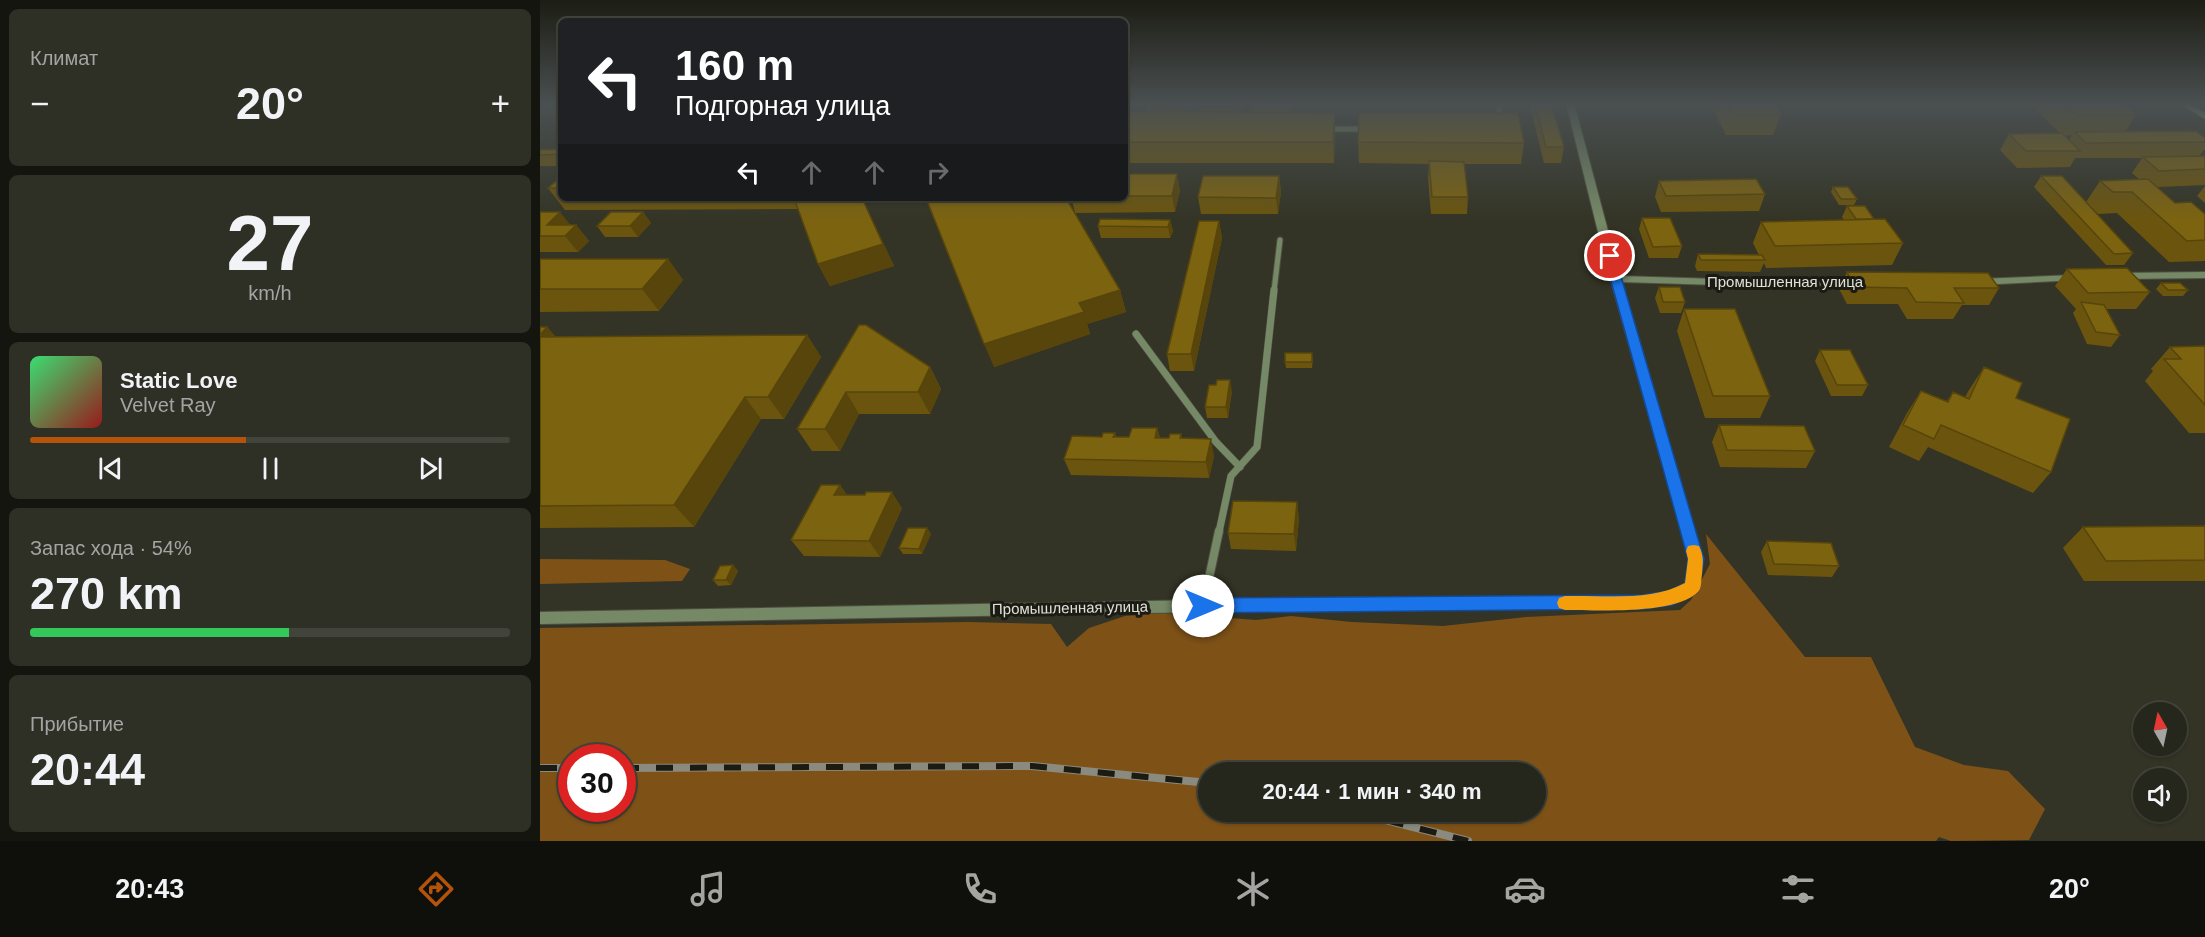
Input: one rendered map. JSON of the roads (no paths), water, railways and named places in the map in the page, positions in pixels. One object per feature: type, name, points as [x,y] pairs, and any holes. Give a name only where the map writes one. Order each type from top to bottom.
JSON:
[{"type":"street","points":[[1579,142],[1617,279]]},
{"type":"street","points":[[2112,276],[2205,275]]},
{"type":"street","points":[[1965,282],[2090,278]]},
{"type":"street","name":"Промышленная улица","points":[[540,618],[1203,606],[1642,602],[1672,598],[1692,587],[1696,559],[1617,279],[1718,282],[1870,282]]},
{"type":"lane","points":[[1203,606],[1231,476],[1257,447],[1280,240]]},
{"type":"lane","points":[[1136,334],[1216,442],[1240,467]]},
{"type":"railway","points":[[636,768],[1032,766],[1198,782]]},
{"type":"railway","points":[[540,768],[558,768]]},
{"type":"railway","points":[[1393,822],[1468,841]]}]
